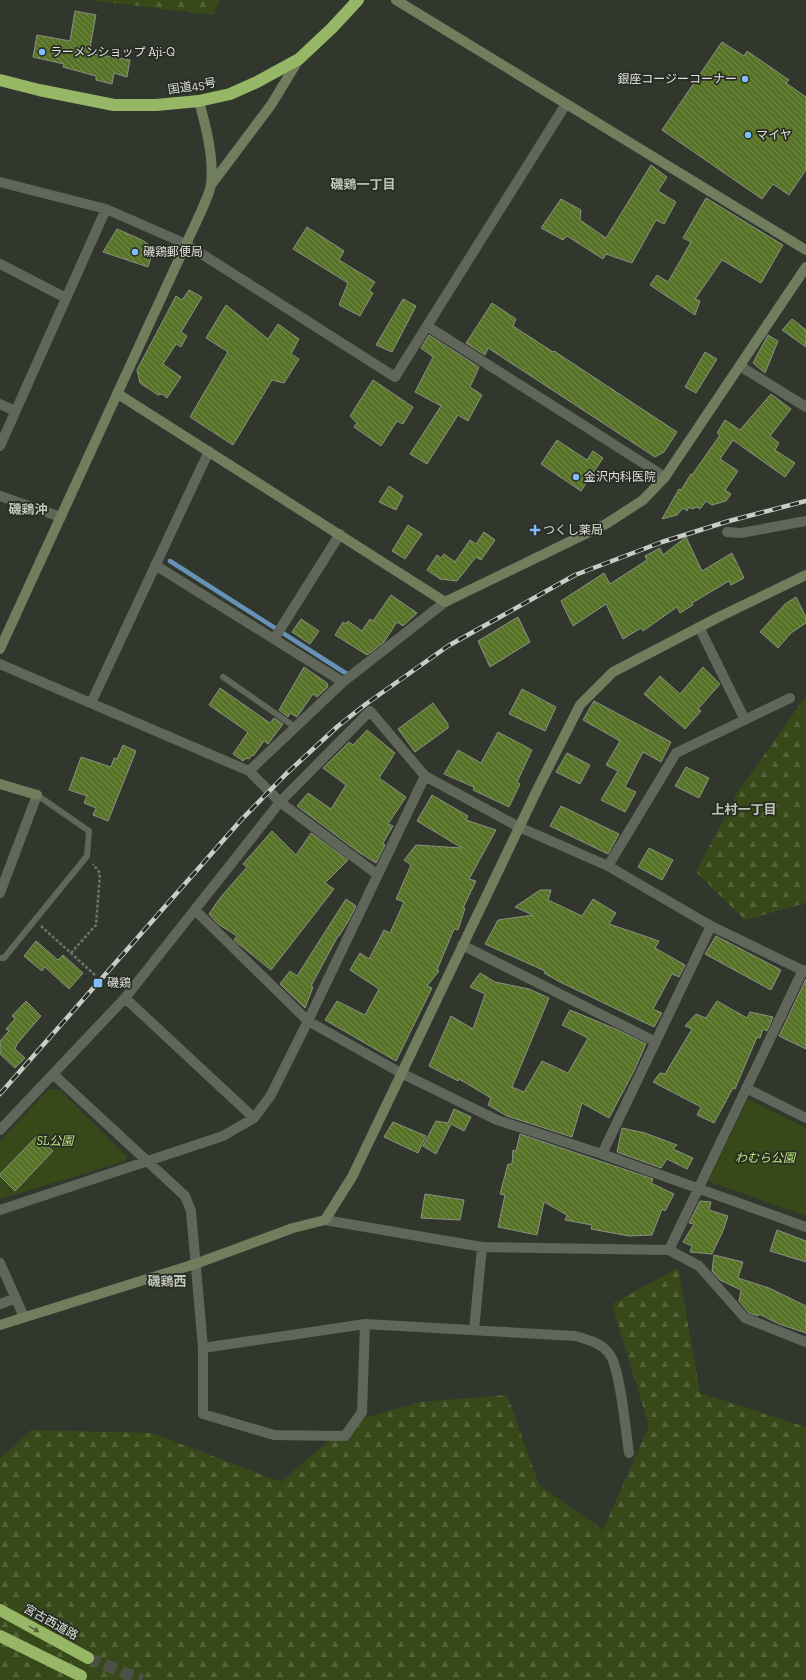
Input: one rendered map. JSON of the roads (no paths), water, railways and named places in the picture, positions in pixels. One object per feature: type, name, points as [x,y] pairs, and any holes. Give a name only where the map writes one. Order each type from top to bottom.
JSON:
[{"type":"highway","name":"国道45号","points":[[0,80],[114,105],[156,106],[199,101],[230,94],[257,82],[299,59],[332,28],[358,0]]},
{"type":"highway","name":"宮古西道路","points":[[0,1610],[88,1658]]},
{"type":"highway","points":[[0,1636],[81,1676]]},
{"type":"street","points":[[396,0],[806,250]]},
{"type":"street","points":[[0,649],[118,394],[211,185],[271,105],[299,59]]},
{"type":"street","points":[[199,101],[210,154],[211,185]]},
{"type":"street","points":[[0,182],[106,209],[186,244],[395,377],[566,104]]},
{"type":"street","points":[[0,446],[106,209]]},
{"type":"street","points":[[0,264],[66,298]]},
{"type":"street","points":[[249,771],[342,682],[445,602],[606,524],[643,500],[666,477],[806,267]]},
{"type":"street","points":[[427,326],[666,477]]},
{"type":"street","points":[[740,366],[806,406]]},
{"type":"street","points":[[118,394],[445,602]]},
{"type":"street","points":[[0,404],[16,411]]},
{"type":"street","points":[[91,703],[209,451]]},
{"type":"street","points":[[0,496],[61,517]]},
{"type":"street","points":[[727,532],[741,533],[806,521]]},
{"type":"street","points":[[274,639],[340,534]]},
{"type":"street","points":[[155,565],[342,682]]},
{"type":"street","points":[[325,1220],[352,1177],[462,944],[580,705],[613,672],[806,575]]},
{"type":"street","points":[[699,628],[745,720]]},
{"type":"street","points":[[0,664],[249,771],[280,802],[378,875]]},
{"type":"street","points":[[608,866],[676,753],[790,698]]},
{"type":"street","points":[[0,1130],[54,1075],[125,998],[280,802],[370,711],[425,776],[519,827],[608,866],[711,926],[804,971],[746,1088],[669,1250]]},
{"type":"street","points":[[0,1210],[223,1136],[254,1118],[271,1095],[308,1021],[425,776]]},
{"type":"street","points":[[0,784],[37,795],[0,893]]},
{"type":"street","points":[[195,910],[308,1021],[401,1073],[497,1120],[602,1154],[806,1227]]},
{"type":"street","points":[[602,1154],[711,926]]},
{"type":"street","points":[[462,944],[656,1042]]},
{"type":"street","points":[[125,998],[254,1118]]},
{"type":"street","points":[[54,1075],[185,1196],[191,1211],[203,1348],[203,1414],[274,1435],[345,1436],[362,1412],[365,1324]]},
{"type":"street","points":[[746,1088],[806,1118]]},
{"type":"street","points":[[0,1325],[196,1264],[293,1228],[325,1220],[482,1247],[669,1250],[699,1266],[745,1318],[806,1342]]},
{"type":"street","points":[[474,1330],[482,1247]]},
{"type":"street","points":[[0,1263],[24,1317]]},
{"type":"street","points":[[0,1304],[16,1298]]},
{"type":"street","points":[[203,1348],[365,1324],[576,1336],[596,1342],[611,1355],[617,1374],[630,1453]]},
{"type":"lane","points":[[223,677],[296,727]]},
{"type":"lane","points":[[0,958],[4,958],[87,856],[89,831],[37,795]]},
{"type":"waterway","points":[[170,561],[347,674]]},
{"type":"tunnel","points":[[88,1658],[142,1680]]},
{"type":"railway","points":[[0,1094],[242,819],[286,774],[338,726],[366,704],[448,646],[575,575],[662,542],[729,521],[806,501]]},
{"type":"place","name":"ラーメンショップ Aji-Q","points":[[42,52]]},
{"type":"place","name":"銀座コージーコーナー","points":[[745,79]]},
{"type":"place","name":"マイヤ","points":[[748,135]]},
{"type":"place","name":"磯鶏郵便局","points":[[135,252]]},
{"type":"place","name":"金沢内科医院","points":[[576,477]]},
{"type":"place","name":"つくし薬局","points":[[535,530]]},
{"type":"place","name":"磯鶏","points":[[98,983]]},
{"type":"district","name":"磯鶏一丁目","points":[[363,184]]},
{"type":"district","name":"磯鶏沖","points":[[28,509]]},
{"type":"district","name":"上村一丁目","points":[[744,809]]},
{"type":"district","name":"磯鶏西","points":[[167,1281]]},
{"type":"park label","name":"SL公園","points":[[55,1141]]},
{"type":"park label","name":"わむら公園","points":[[765,1158]]}]
